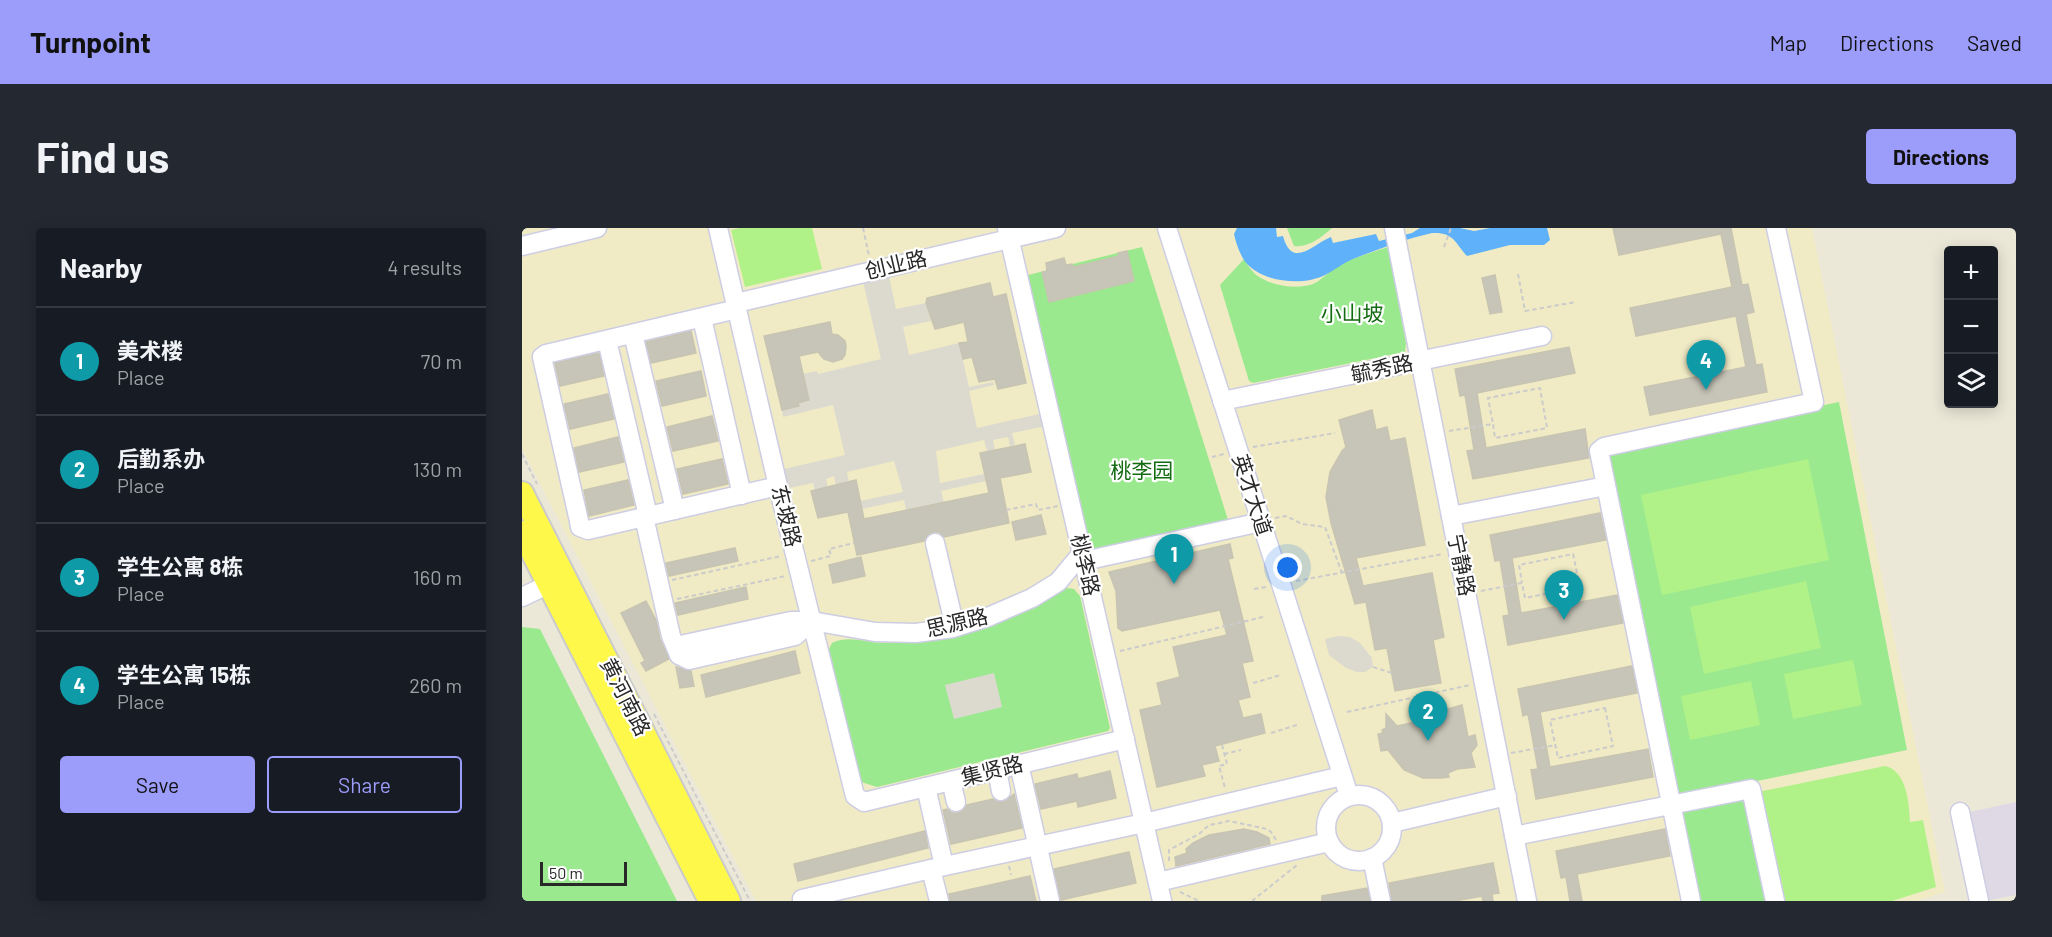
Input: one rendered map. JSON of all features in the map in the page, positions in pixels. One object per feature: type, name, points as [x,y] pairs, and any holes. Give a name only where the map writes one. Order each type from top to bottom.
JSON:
[{"type":"main road","name":"黄河南路","points":[[522,493],[557,581],[710,901]]},
{"type":"main road","name":"黄河南路","points":[[522,532],[557,581],[729,901]]},
{"type":"street","points":[[522,246],[597,228]]},
{"type":"street","name":"东坡路","points":[[718,228],[778,486],[853,790],[855,796],[860,800]]},
{"type":"street","name":"创业路","points":[[646,517],[588,530],[580,527],[542,361],[542,357],[546,354],[702,318],[736,306],[1008,233],[1056,228]]},
{"type":"street","name":"英才大道","points":[[1167,228],[1349,796]]},
{"type":"street","name":"宁静路","points":[[1394,228],[1527,901]]},
{"type":"street","points":[[1691,901],[1599,451],[1604,447],[1814,402],[1776,228]]},
{"type":"street","name":"桃李路","points":[[1008,233],[1144,823],[1164,880],[1162,901]]},
{"type":"street","points":[[702,318],[742,495]]},
{"type":"street","points":[[633,334],[675,510]]},
{"type":"street","name":"毓秀路","points":[[1222,401],[1542,336]]},
{"type":"street","points":[[607,340],[633,451],[671,636],[679,655],[689,660],[795,636],[812,621]]},
{"type":"street","points":[[622,406],[648,400]]},
{"type":"street","points":[[633,451],[659,444]]},
{"type":"street","points":[[646,517],[778,486]]},
{"type":"street","points":[[1451,516],[1606,486]]},
{"type":"street","points":[[1083,557],[1261,522]]},
{"type":"street","points":[[935,543],[955,627]]},
{"type":"street","name":"思源路","points":[[812,621],[875,632],[916,633],[955,627],[988,617],[1032,598],[1058,582],[1083,557]]},
{"type":"street","points":[[522,597],[557,581]]},
{"type":"street","name":"集贤路","points":[[860,800],[926,787],[1019,764],[1062,763],[1125,739]]},
{"type":"street","points":[[1019,764],[1050,901]]},
{"type":"street","points":[[997,770],[1001,791]]},
{"type":"street","points":[[802,899],[1144,823],[1342,776]]},
{"type":"street","points":[[951,781],[956,802]]},
{"type":"street","points":[[926,787],[938,867],[939,901]]},
{"type":"street","points":[[1515,836],[1750,789],[1775,901]]},
{"type":"street","points":[[1360,794],[1381,803],[1392,823],[1387,845],[1380,853],[1372,858],[1358,861],[1339,854],[1329,842],[1325,827],[1332,808],[1349,796],[1360,794]]},
{"type":"street","points":[[1392,823],[1507,796]]},
{"type":"street","points":[[1960,812],[1979,901]]},
{"type":"street","points":[[1164,880],[1329,842]]},
{"type":"street","points":[[1372,858],[1381,901]]},
{"type":"path","points":[[863,228],[873,270]]},
{"type":"path","points":[[1444,247],[1451,228]]},
{"type":"path","points":[[1518,274],[1525,311],[1576,302]]},
{"type":"path","points":[[1540,388],[1547,428],[1495,438],[1493,424],[1488,398],[1540,388]]},
{"type":"path","points":[[1435,434],[1493,424]]},
{"type":"path","points":[[1212,457],[1264,444],[1335,433]]},
{"type":"path","points":[[1006,510],[1036,504],[1038,510],[1070,503]]},
{"type":"path","points":[[1261,522],[1286,516],[1302,524],[1326,527],[1330,544],[1342,573]]},
{"type":"path","points":[[659,583],[798,563],[831,556],[830,549],[854,543]]},
{"type":"path","points":[[1254,589],[1458,551]]},
{"type":"path","points":[[1573,554],[1580,587],[1525,598],[1522,583],[1519,565],[1573,554]]},
{"type":"path","points":[[664,602],[798,563]]},
{"type":"path","points":[[1467,594],[1522,583]]},
{"type":"path","points":[[1106,655],[1263,617]]},
{"type":"path","points":[[1373,668],[1392,673]]},
{"type":"path","points":[[1253,683],[1281,675]]},
{"type":"path","points":[[1347,712],[1484,682]]},
{"type":"path","points":[[1605,708],[1613,746],[1558,758],[1556,745],[1551,720],[1605,708]]},
{"type":"path","points":[[1271,733],[1297,725]]},
{"type":"path","points":[[1222,745],[1227,764],[1219,766],[1228,803]]},
{"type":"path","points":[[1509,754],[1556,745]]},
{"type":"path","points":[[1224,754],[1241,750]]},
{"type":"path","points":[[1199,901],[1185,896],[1164,880],[1169,850],[1199,834],[1209,825],[1229,821],[1267,829],[1272,832],[1282,853]]},
{"type":"path","points":[[1252,901],[1292,870],[1302,860],[1309,847]]},
{"type":"shaded area","points":[[522,228],[1812,228],[1945,892],[1917,901],[756,901],[522,449]]},
{"type":"shaded area","points":[[887,267],[896,309],[926,303],[931,321],[903,327],[909,355],[959,343],[969,387],[993,382],[994,385],[969,391],[977,428],[1048,412],[1051,425],[1012,433],[1015,445],[1010,446],[1008,437],[993,440],[995,450],[987,451],[984,440],[936,451],[940,483],[984,474],[986,481],[941,491],[944,503],[906,510],[904,500],[862,509],[860,501],[903,492],[894,461],[847,472],[849,483],[836,486],[834,476],[826,479],[828,488],[815,491],[813,483],[780,490],[775,471],[845,455],[833,405],[783,417],[782,410],[798,406],[798,403],[809,400],[803,374],[817,371],[818,374],[881,359],[861,273]]},
{"type":"shaded area","points":[[1338,636],[1350,637],[1360,643],[1372,658],[1373,667],[1365,672],[1357,672],[1346,668],[1329,655],[1325,639]]},
{"type":"shaded area","points":[[994,673],[1002,707],[954,719],[945,685]]},
{"type":"shaded area","points":[[2016,802],[2016,895],[1985,901],[1965,813]]},
{"type":"green space","points":[[812,228],[822,269],[745,287],[731,230]]},
{"type":"green space","points":[[1287,228],[1332,228],[1314,241],[1294,246]]},
{"type":"green space","name":"桃李园","points":[[1142,247],[1228,520],[1092,553],[1028,275]]},
{"type":"green space","name":"小山坡","points":[[1388,247],[1406,343],[1405,352],[1253,383],[1249,381],[1220,285],[1244,259],[1261,278],[1283,286],[1299,287],[1316,283],[1336,267],[1348,261]]},
{"type":"green space","points":[[1839,402],[1907,750],[1675,798],[1605,451]]},
{"type":"green space","points":[[1808,459],[1829,560],[1662,595],[1641,495]]},
{"type":"green space","points":[[1806,581],[1821,648],[1704,674],[1690,607]]},
{"type":"green space","points":[[1067,588],[1074,589],[1080,596],[1110,728],[1108,731],[877,787],[861,782],[829,649],[832,643],[850,639],[907,643],[956,636],[1013,617]]},
{"type":"green space","points":[[522,627],[540,629],[677,901],[522,901]]},
{"type":"green space","points":[[1853,660],[1862,705],[1793,719],[1784,674]]},
{"type":"green space","points":[[1751,681],[1760,725],[1690,740],[1681,696]]},
{"type":"green space","points":[[1885,766],[1898,774],[1902,781],[1907,797],[1910,822],[1923,820],[1936,887],[1892,901],[1781,901],[1753,793]]},
{"type":"green space","points":[[1745,798],[1768,901],[1695,901],[1676,809]]},
{"type":"water","points":[[1237,228],[1276,228],[1277,237],[1283,236],[1287,246],[1297,253],[1304,252],[1331,237],[1333,243],[1376,234],[1379,241],[1412,233],[1420,228],[1460,228],[1474,231],[1490,228],[1547,228],[1550,240],[1544,245],[1510,245],[1467,256],[1450,236],[1432,233],[1363,255],[1316,279],[1293,281],[1270,278],[1251,267],[1244,260],[1238,247],[1234,234]]},
{"type":"building","points":[[1613,228],[1731,228],[1742,285],[1748,284],[1754,312],[1746,314],[1756,365],[1762,364],[1767,392],[1650,415],[1644,387],[1746,367],[1736,316],[1636,336],[1630,308],[1732,287],[1721,234],[1619,255]]},
{"type":"building","points":[[1127,251],[1134,281],[1049,302],[1042,272],[1047,271],[1046,263],[1064,258],[1066,265],[1072,264],[1073,267],[1119,256],[1118,253]]},
{"type":"building","points":[[1495,275],[1502,312],[1490,314],[1482,278]]},
{"type":"building","points":[[990,283],[993,297],[1006,294],[1026,383],[998,389],[995,379],[979,382],[972,357],[963,359],[959,343],[968,342],[964,322],[935,329],[926,303],[927,298]]},
{"type":"building","points":[[830,322],[832,334],[838,335],[845,341],[845,355],[842,359],[833,362],[824,359],[818,352],[799,356],[809,400],[798,403],[799,406],[782,410],[764,336]]},
{"type":"building","points":[[691,331],[696,353],[651,363],[646,342]]},
{"type":"building","points":[[1569,347],[1575,373],[1477,393],[1486,448],[1585,429],[1589,458],[1473,479],[1467,451],[1474,450],[1465,395],[1460,396],[1455,369]]},
{"type":"building","points":[[599,353],[604,376],[560,386],[555,363]]},
{"type":"building","points":[[701,371],[706,396],[662,406],[656,381]]},
{"type":"building","points":[[608,394],[614,419],[570,429],[564,404]]},
{"type":"building","points":[[1372,410],[1376,430],[1387,427],[1390,441],[1405,438],[1425,545],[1356,558],[1363,586],[1432,573],[1444,637],[1433,640],[1441,683],[1395,691],[1387,648],[1375,650],[1366,602],[1355,604],[1331,523],[1326,497],[1330,472],[1346,447],[1339,420]]},
{"type":"building","points":[[712,416],[718,441],[673,451],[667,427]]},
{"type":"building","points":[[618,437],[624,462],[579,472],[574,448]]},
{"type":"building","points":[[1025,444],[1031,472],[1000,478],[1009,523],[944,537],[939,532],[933,532],[927,535],[924,541],[857,555],[848,512],[818,518],[811,491],[856,480],[864,519],[989,493],[980,453]]},
{"type":"building","points":[[722,459],[728,484],[683,494],[677,469]]},
{"type":"building","points":[[628,480],[634,505],[589,516],[584,490]]},
{"type":"building","points":[[1600,513],[1606,540],[1512,558],[1521,613],[1617,595],[1623,623],[1508,645],[1503,616],[1509,615],[1500,560],[1495,561],[1490,535]]},
{"type":"building","points":[[1041,515],[1046,534],[1016,540],[1012,522]]},
{"type":"building","points":[[1230,544],[1233,558],[1228,559],[1253,661],[1242,663],[1250,697],[1238,700],[1243,718],[1261,714],[1265,733],[1215,746],[1219,761],[1202,765],[1205,776],[1157,787],[1140,710],[1162,705],[1157,683],[1180,677],[1173,647],[1227,635],[1220,610],[1122,631],[1118,628],[1116,591],[1109,572]]},
{"type":"building","points":[[735,548],[738,561],[669,576],[666,563]]},
{"type":"building","points":[[861,557],[865,576],[833,583],[829,565]]},
{"type":"building","points":[[746,587],[748,599],[678,615],[675,603]]},
{"type":"building","points":[[646,601],[656,620],[660,639],[669,659],[646,671],[641,663],[645,661],[621,613]]},
{"type":"building","points":[[795,651],[800,673],[706,697],[701,675]]},
{"type":"building","points":[[1632,666],[1637,693],[1540,712],[1550,767],[1648,749],[1653,777],[1536,799],[1531,770],[1538,769],[1528,714],[1523,716],[1518,689]]},
{"type":"building","points":[[676,667],[691,671],[694,686],[680,688]]},
{"type":"building","points":[[1462,705],[1468,737],[1475,735],[1477,745],[1471,753],[1475,767],[1457,769],[1448,773],[1449,777],[1423,778],[1404,770],[1388,750],[1381,751],[1378,734],[1383,733],[1382,730],[1386,728],[1386,714],[1397,726],[1444,716],[1441,711]]},
{"type":"building","points":[[1110,771],[1116,798],[1078,807],[1077,801],[1041,809],[1035,784],[1077,774],[1078,779]]},
{"type":"building","points":[[1014,794],[1022,828],[951,844],[943,810],[958,813],[963,811],[967,805],[993,799],[1004,802]]},
{"type":"building","points":[[1244,829],[1269,838],[1270,844],[1176,866],[1175,857],[1187,853],[1186,849],[1193,843],[1209,835]]},
{"type":"building","points":[[1665,829],[1670,856],[1577,874],[1582,901],[1570,901],[1566,877],[1561,878],[1556,851]]},
{"type":"building","points":[[925,831],[928,848],[798,881],[794,864]]},
{"type":"building","points":[[1129,852],[1136,883],[1061,900],[1054,869]]},
{"type":"building","points":[[1493,863],[1499,893],[1492,894],[1493,901],[1483,901],[1482,896],[1455,901],[1392,901],[1389,883]]},
{"type":"building","points":[[1030,876],[1036,901],[950,901],[949,894]]},
{"type":"building","points":[[1367,888],[1370,901],[1322,901],[1322,896]]},
{"type":"place","name":"学生公寓 15栋","points":[[1706,390]]},
{"type":"place","name":"美术楼","points":[[1174,584]]},
{"type":"place","name":"学生公寓 8栋","points":[[1564,620]]},
{"type":"place","name":"后勤系办","points":[[1428,741]]}]
